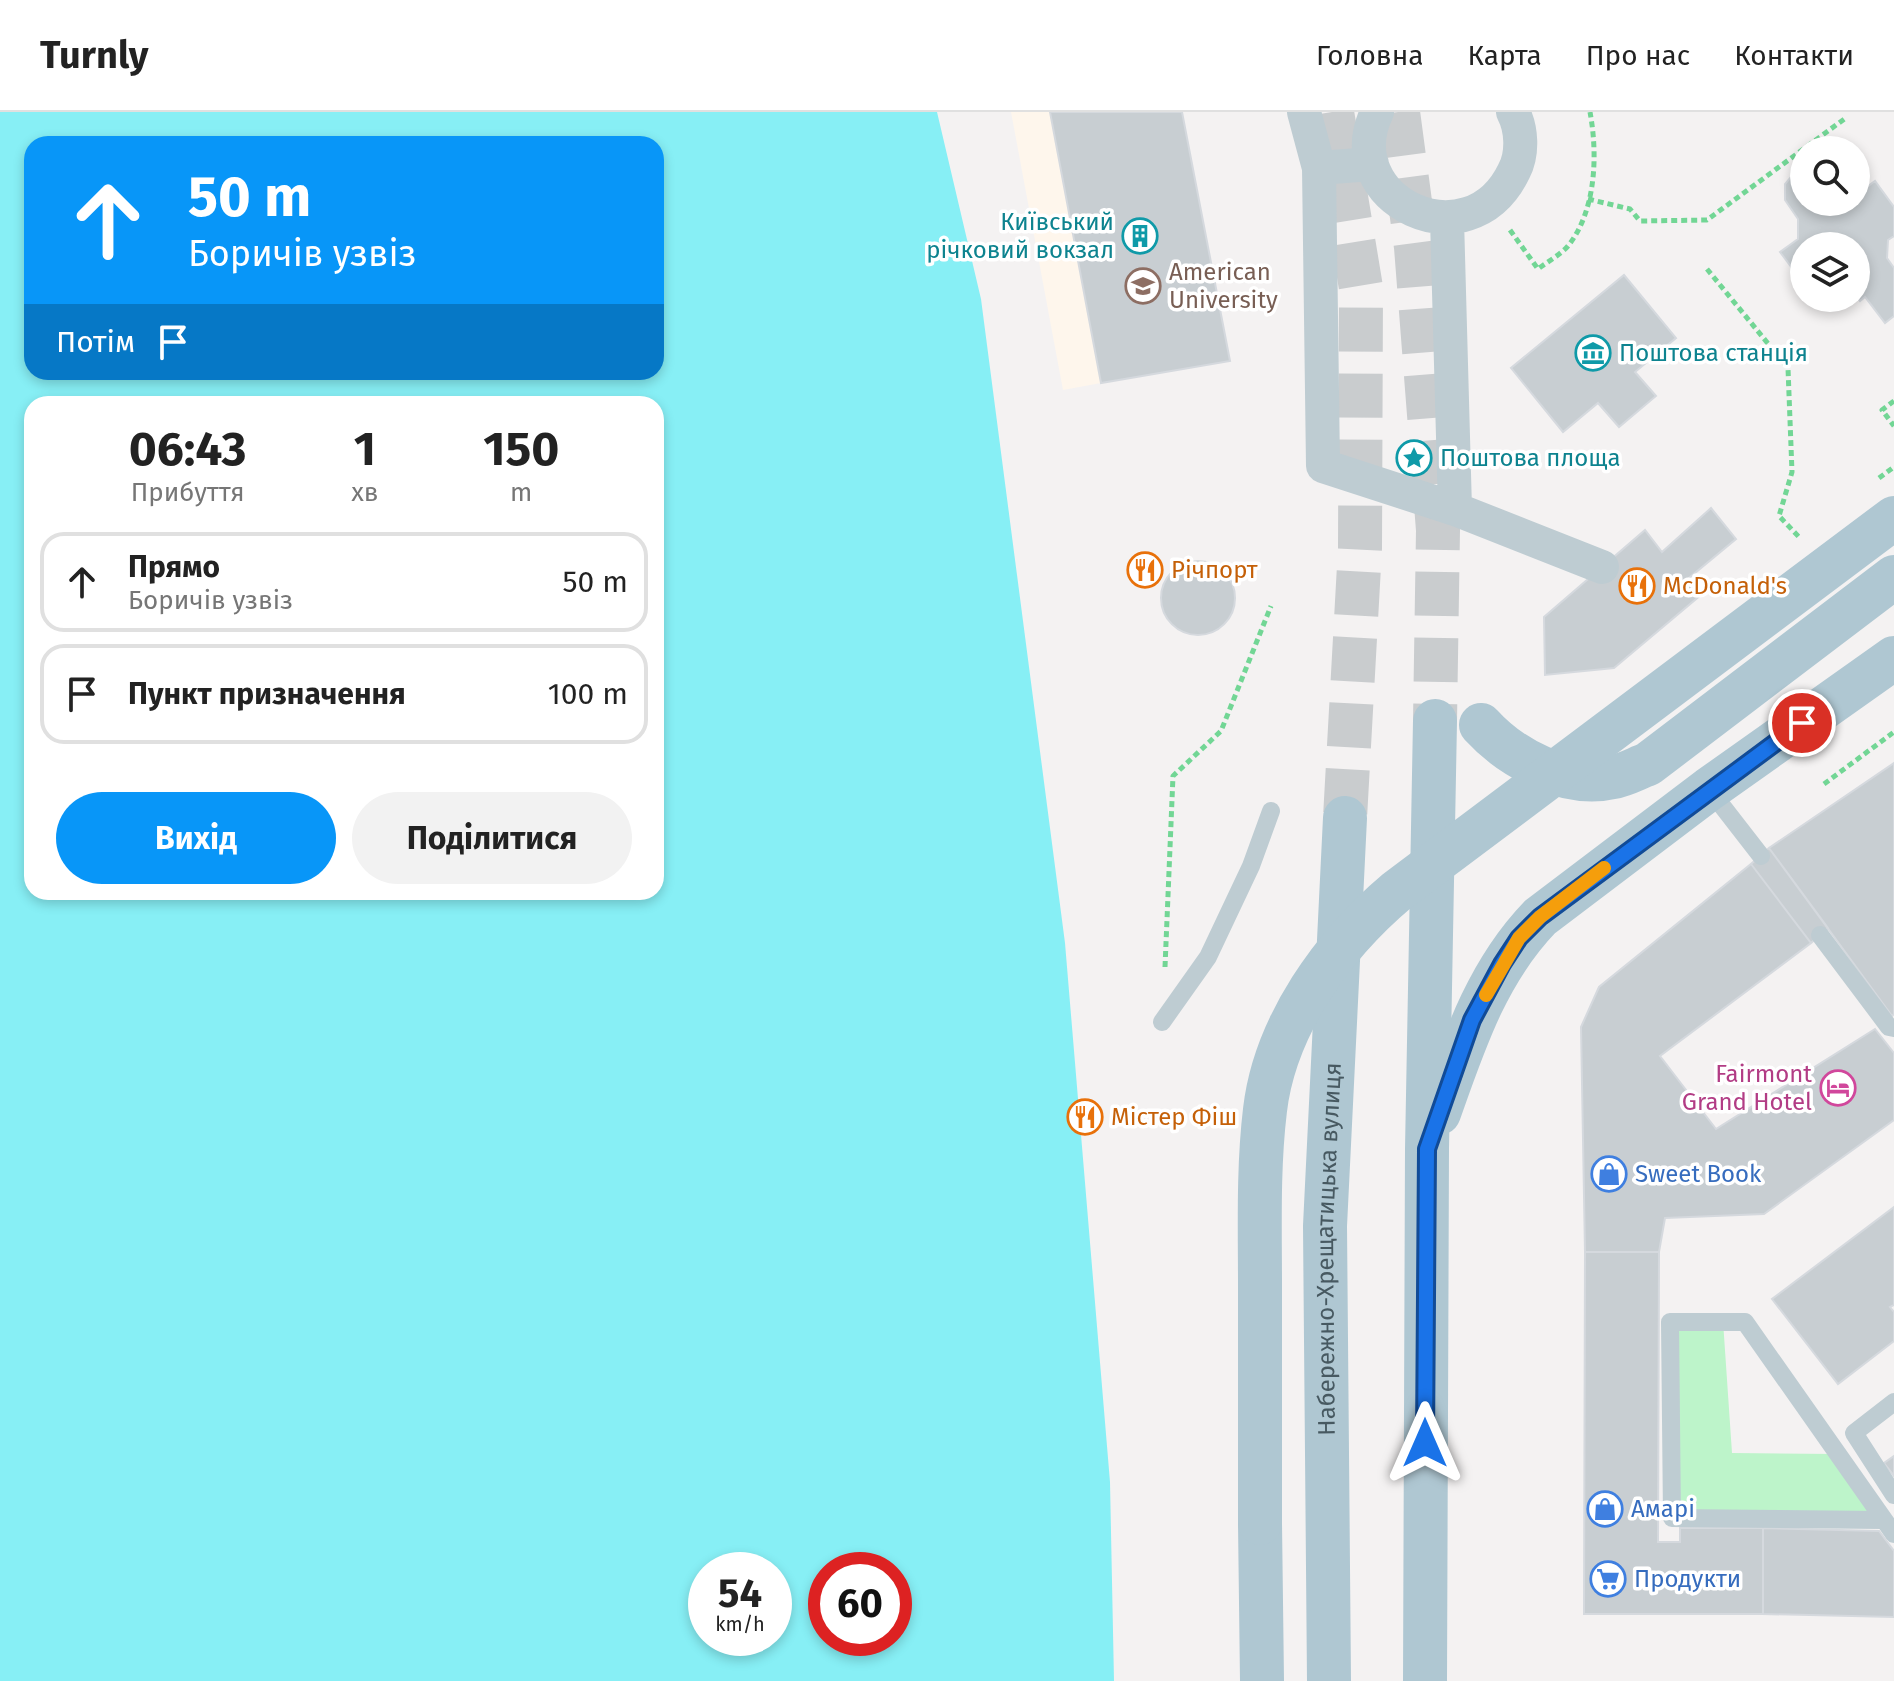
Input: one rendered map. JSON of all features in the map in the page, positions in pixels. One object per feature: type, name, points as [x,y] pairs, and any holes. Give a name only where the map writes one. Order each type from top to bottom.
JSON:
[{"type":"main road","points":[[1262,1681],[1260,1244],[1265,1108],[1283,1043],[1313,987],[1351,933],[1397,891],[1894,518]]},
{"type":"main road","points":[[1481,725],[1503,746],[1532,764],[1572,778],[1612,778],[1648,764],[1894,577]]},
{"type":"main road","points":[[1427,1149],[1472,1020],[1519,938],[1540,917],[1709,789],[1894,658]]},
{"type":"main road","points":[[1425,1681],[1427,1149],[1435,721]]},
{"type":"main road","name":"Набережно-Хрещатицька вулиця","points":[[1329,1681],[1325,1226],[1345,818]]},
{"type":"street","points":[[1304,112],[1319,168],[1323,466],[1455,509],[1602,567]]},
{"type":"street","points":[[1377,112],[1369,140],[1372,164],[1383,187],[1400,204],[1422,216],[1447,219],[1470,214],[1491,203],[1507,186],[1517,165],[1520,142],[1513,112]]},
{"type":"street","points":[[1319,168],[1372,164]]},
{"type":"street","points":[[1447,219],[1455,509]]},
{"type":"lane","points":[[1709,789],[1761,856]]},
{"type":"lane","points":[[1162,1022],[1208,957],[1251,866],[1271,811]]},
{"type":"lane","points":[[1820,935],[1889,1027],[1894,1028]]},
{"type":"lane","points":[[1670,1322],[1745,1322],[1888,1527],[1672,1518],[1670,1322]]},
{"type":"lane","points":[[1894,1402],[1854,1433],[1894,1495]]},
{"type":"path","points":[[1491,203],[1538,269],[1567,248],[1583,223],[1588,199],[1594,151],[1590,112]]},
{"type":"path","points":[[1588,199],[1630,209],[1640,221],[1707,220],[1847,117]]},
{"type":"path","points":[[1707,269],[1788,368],[1792,472],[1779,516],[1801,539]]},
{"type":"path","points":[[1894,401],[1882,410],[1894,426]]},
{"type":"path","points":[[1162,1022],[1173,776],[1221,731],[1271,606]]},
{"type":"path","points":[[1824,784],[1894,732]]},
{"type":"shaded area","points":[[1011,112],[1050,112],[1101,383],[1063,390]]},
{"type":"green space","points":[[1723,1321],[1732,1453],[1836,1454],[1883,1520],[1672,1518],[1670,1322]]},
{"type":"water","points":[[0,112],[937,112],[981,299],[1065,943],[1110,1482],[1114,1681],[0,1681]]},
{"type":"building","name":"Київський річковий вокзал","points":[[1050,112],[1182,112],[1230,361],[1101,383]]},
{"type":"building","points":[[1790,178],[1790,207],[1785,200],[1785,184]]},
{"type":"building","points":[[1875,181],[1894,207],[1894,236],[1888,240],[1887,258],[1894,268],[1894,316],[1885,323],[1870,304],[1870,232],[1798,232],[1796,216],[1870,216],[1870,185]]},
{"type":"building","points":[[1790,245],[1790,265],[1780,252]]},
{"type":"building","name":"Поштова станція","points":[[1624,275],[1676,338],[1635,372],[1656,396],[1619,427],[1598,403],[1563,432],[1511,368]]},
{"type":"building","name":"McDonald's","points":[[1711,508],[1736,539],[1689,578],[1702,594],[1614,668],[1545,675],[1544,617],[1645,530],[1662,552]]},
{"type":"building","points":[[1191,561],[1205,561],[1219,567],[1229,577],[1235,598],[1233,612],[1219,629],[1205,635],[1191,635],[1177,629],[1167,619],[1161,605],[1161,591],[1167,577],[1177,567]]},
{"type":"building","points":[[1894,763],[1894,1014],[1892,1016],[1769,848]]},
{"type":"building","points":[[1769,848],[1828,928],[1811,943],[1751,864]]},
{"type":"building","name":"Fairmont Grand Hotel","points":[[1751,864],[1811,943],[1660,1056],[1716,1129],[1875,1029],[1894,1053],[1894,1120],[1764,1214],[1665,1218],[1659,1252],[1585,1252],[1581,1027],[1599,987]]},
{"type":"building","points":[[1894,1207],[1894,1305],[1890,1307],[1894,1312],[1894,1341],[1838,1384],[1772,1299]]},
{"type":"building","points":[[1585,1252],[1659,1252],[1658,1542],[1680,1542],[1680,1528],[1763,1528],[1763,1614],[1584,1614]]},
{"type":"building","points":[[1894,1456],[1894,1476],[1884,1463]]},
{"type":"building","points":[[1763,1528],[1879,1531],[1894,1551],[1894,1617],[1763,1614]]},
{"type":"tunnel","points":[[1332,112],[1361,288],[1360,548],[1345,818]]},
{"type":"tunnel","points":[[1398,112],[1416,247],[1438,530],[1435,721]]},
{"type":"slow traffic","points":[[1486,995],[1519,938],[1540,917],[1604,868]]},
{"type":"place","name":"Київський річковий вокзал","points":[[1140,236]]},
{"type":"place","name":"American University","points":[[1143,286]]},
{"type":"place","name":"Поштова станція","points":[[1593,353]]},
{"type":"place","name":"Поштова площа","points":[[1414,458]]},
{"type":"place","name":"Річпорт","points":[[1145,570]]},
{"type":"place","name":"McDonald's","points":[[1637,586]]},
{"type":"place","name":"Fairmont Grand Hotel","points":[[1838,1088]]},
{"type":"place","name":"Містер Фіш","points":[[1085,1117]]},
{"type":"place","name":"Sweet Book","points":[[1609,1174]]},
{"type":"place","name":"Амарі","points":[[1605,1509]]},
{"type":"place","name":"Продукти","points":[[1608,1579]]},
{"type":"route","points":[[1425,1443],[1427,1149],[1472,1020],[1519,938],[1540,917],[1802,723]]}]
